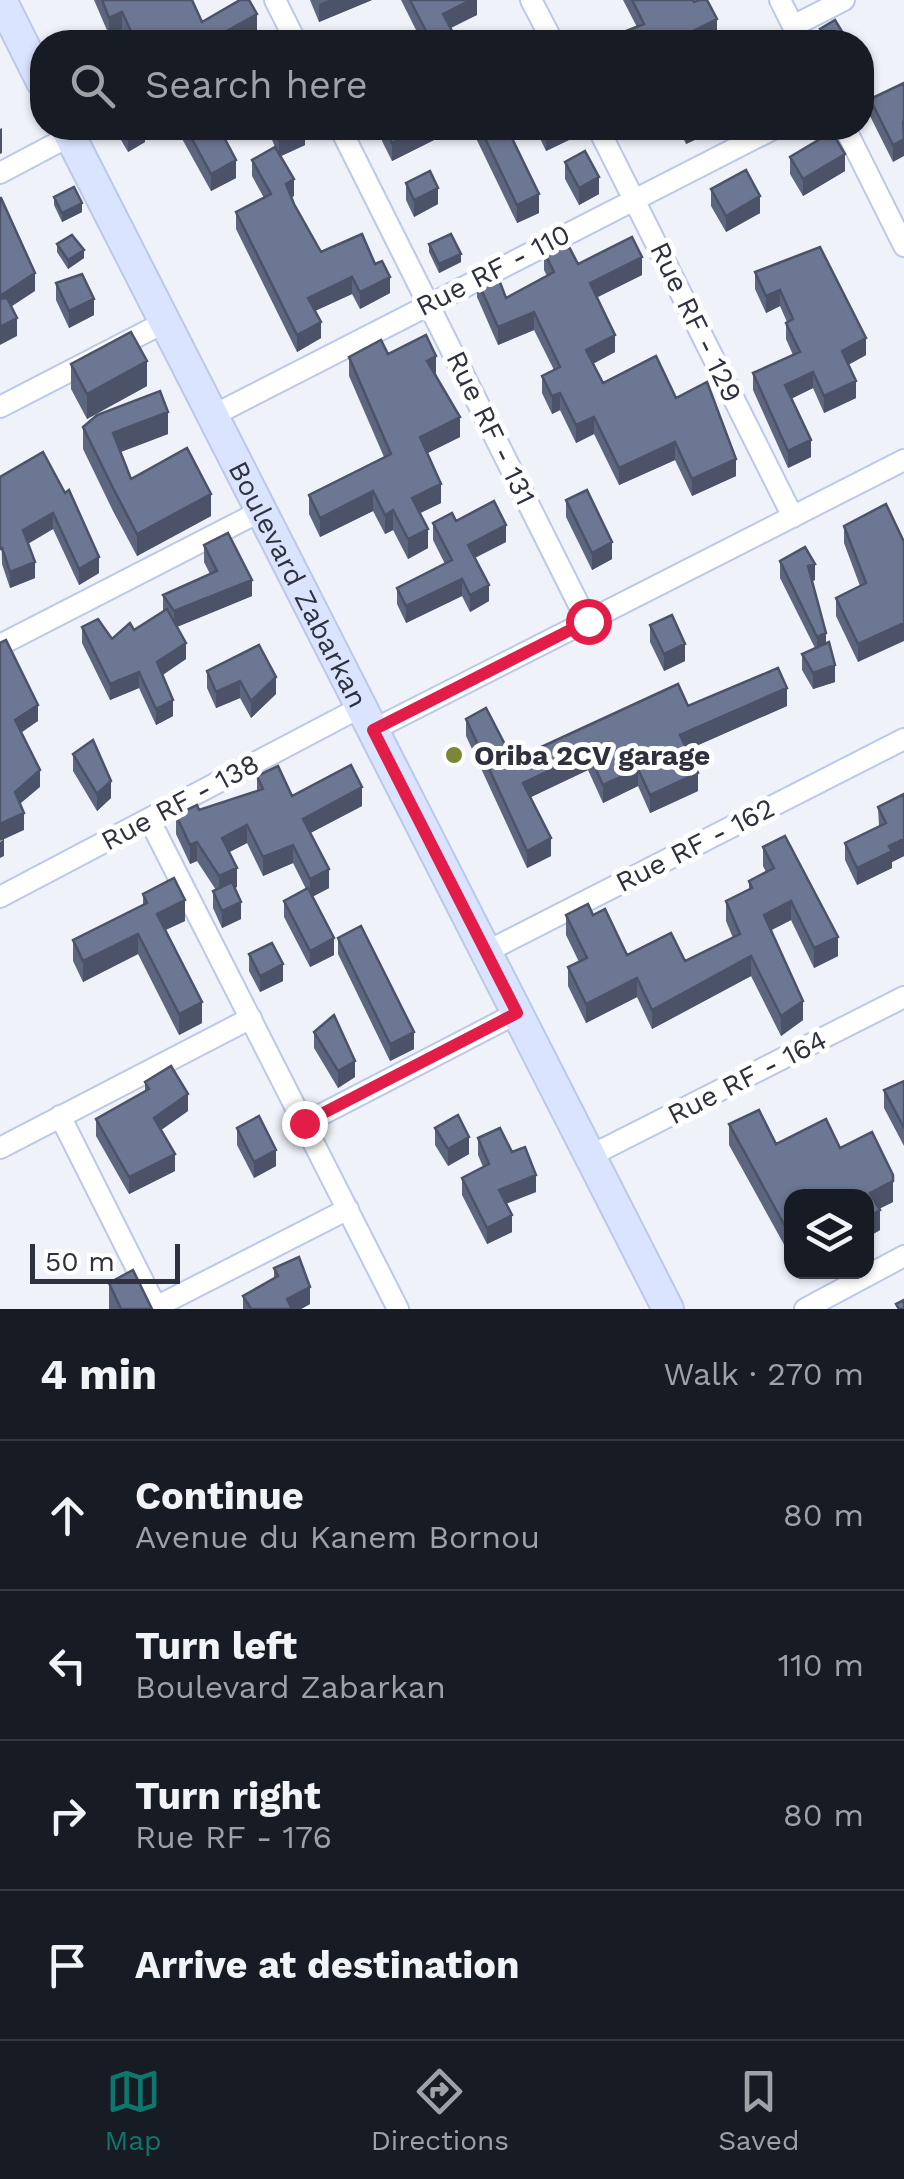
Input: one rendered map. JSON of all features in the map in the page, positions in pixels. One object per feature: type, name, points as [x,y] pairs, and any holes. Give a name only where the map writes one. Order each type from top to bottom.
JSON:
[{"type":"street","points":[[1,0],[30,58]]},
{"type":"street","points":[[275,0],[290,30]]},
{"type":"street","points":[[531,0],[547,30]]},
{"type":"street","points":[[780,0],[795,30]]},
{"type":"street","points":[[803,30],[844,0]]},
{"type":"street","points":[[0,172],[54,140]]},
{"type":"street","name":"Boulevard Zabarkan","points":[[72,140],[665,1308]]},
{"type":"street","name":"Rue RF - 131","points":[[346,140],[588,621]]},
{"type":"street","name":"Rue RF - 129","points":[[604,140],[793,516]]},
{"type":"street","name":"Rue RF - 110","points":[[212,416],[752,140]]},
{"type":"street","points":[[851,140],[899,224],[904,246]]},
{"type":"street","points":[[0,408],[165,322]]},
{"type":"street","name":"Rue RF - 138","points":[[0,897],[149,819],[588,621],[904,460]]},
{"type":"street","points":[[0,645],[261,511]]},
{"type":"street","name":"Rue RF - 162","points":[[486,952],[904,739]]},
{"type":"street","points":[[149,819],[398,1309]]},
{"type":"street","name":"Rue RF - 164","points":[[590,1156],[904,997]]},
{"type":"street","points":[[304,1123],[517,1013]]},
{"type":"street","points":[[0,1148],[251,1018]]},
{"type":"street","points":[[60,1116],[157,1308],[348,1208]]},
{"type":"street","points":[[805,1309],[904,1256]]},
{"type":"building","points":[[102,0],[192,0],[202,22],[240,0],[249,0],[257,14],[228,30],[130,30],[122,12],[109,18]]},
{"type":"building","points":[[410,0],[471,0],[443,14],[452,30],[425,30]]},
{"type":"building","points":[[632,0],[707,0],[717,19],[695,30],[629,30],[644,24]]},
{"type":"building","points":[[835,20],[841,30],[821,30]]},
{"type":"building","points":[[904,83],[904,139],[893,145],[874,107],[874,97]]},
{"type":"building","points":[[193,140],[225,140],[236,160],[211,174]]},
{"type":"building","points":[[486,140],[513,140],[539,194],[517,205]]},
{"type":"building","points":[[819,140],[837,140],[845,154],[803,179],[790,157]]},
{"type":"building","points":[[275,147],[294,179],[286,184],[294,204],[321,252],[362,234],[375,264],[382,261],[390,277],[360,292],[352,277],[308,298],[321,322],[297,335],[236,212],[271,194],[252,160]]},
{"type":"building","points":[[585,151],[599,177],[579,188],[565,162]]},
{"type":"building","points":[[746,170],[760,196],[726,216],[711,189]]},
{"type":"building","points":[[430,171],[438,188],[414,200],[406,183]]},
{"type":"building","points":[[74,187],[82,203],[62,213],[54,197]]},
{"type":"building","points":[[0,198],[35,273],[0,296]]},
{"type":"building","points":[[451,234],[461,254],[439,264],[429,244]]},
{"type":"building","points":[[72,235],[84,250],[68,260],[57,244]]},
{"type":"building","points":[[632,237],[642,257],[590,283],[615,335],[586,350],[603,383],[656,356],[676,398],[707,382],[736,459],[692,479],[675,442],[619,468],[594,417],[576,425],[560,393],[552,396],[542,376],[560,367],[534,312],[498,327],[477,280],[496,272],[506,298],[554,272],[544,252],[566,241],[578,264]]},
{"type":"building","points":[[820,247],[866,338],[842,351],[856,381],[824,396],[813,372],[785,385],[811,440],[788,451],[753,373],[800,352],[786,323],[793,319],[780,290],[766,296],[755,272]]},
{"type":"building","points":[[82,274],[94,299],[69,311],[56,283]]},
{"type":"building","points":[[7,298],[17,318],[0,327],[0,299]]},
{"type":"building","points":[[131,332],[147,361],[87,394],[71,364]]},
{"type":"building","points":[[426,335],[436,356],[427,361],[460,417],[420,437],[441,484],[412,498],[428,529],[408,539],[393,510],[385,515],[373,491],[320,518],[309,495],[391,454],[349,357],[381,340],[388,354]]},
{"type":"building","points":[[160,391],[168,412],[113,433],[131,479],[187,448],[211,494],[137,534],[83,427],[97,415]]},
{"type":"building","points":[[43,452],[65,493],[69,490],[99,557],[79,569],[53,513],[23,530],[35,562],[10,572],[0,549],[0,477]]},
{"type":"building","points":[[587,490],[612,542],[592,553],[566,500]]},
{"type":"building","points":[[494,501],[506,525],[468,545],[489,585],[470,595],[462,579],[406,606],[397,588],[452,560],[433,523],[452,513],[456,521]]},
{"type":"building","points":[[886,504],[904,542],[904,623],[858,644],[836,598],[866,583],[844,526]]},
{"type":"building","points":[[228,533],[252,580],[174,611],[163,595],[217,571],[204,545]]},
{"type":"building","points":[[805,547],[815,564],[808,566],[826,633],[817,637],[780,561]]},
{"type":"building","points":[[167,609],[186,643],[157,662],[173,700],[156,709],[139,672],[110,684],[82,627],[98,619],[112,639],[130,623],[134,630]]},
{"type":"building","points":[[672,615],[685,644],[664,654],[650,625]]},
{"type":"building","points":[[6,640],[38,705],[15,720],[40,770],[15,792],[24,813],[0,824],[0,643]]},
{"type":"building","points":[[829,642],[835,665],[813,673],[802,654]]},
{"type":"building","points":[[259,645],[276,677],[251,701],[240,681],[216,692],[207,671]]},
{"type":"building","points":[[778,668],[787,688],[680,735],[698,773],[650,795],[638,769],[603,785],[588,752],[523,783],[551,838],[527,851],[466,719],[486,708],[513,760],[678,684],[688,706]]},
{"type":"building","points":[[93,740],[111,781],[97,794],[73,754]]},
{"type":"building","points":[[351,765],[362,787],[303,819],[329,869],[310,879],[293,845],[263,857],[247,825],[222,838],[237,868],[219,876],[197,842],[190,845],[176,815],[197,805],[199,810],[263,789],[257,776],[278,766],[292,796]]},
{"type":"building","points":[[904,794],[904,839],[889,846],[892,851],[857,868],[845,843],[886,823],[878,807]]},
{"type":"building","points":[[785,836],[838,937],[814,948],[791,901],[764,915],[803,1001],[781,1016],[751,956],[652,1010],[637,978],[586,1004],[568,967],[587,958],[566,915],[588,904],[593,915],[605,909],[627,955],[671,933],[685,961],[740,934],[726,901],[752,888],[749,881],[774,868],[763,847]]},
{"type":"building","points":[[174,878],[185,900],[157,914],[202,1002],[179,1014],[138,934],[83,961],[73,940],[147,903],[143,894]]},
{"type":"building","points":[[232,882],[241,902],[222,911],[213,891]]},
{"type":"building","points":[[308,888],[334,938],[310,951],[284,901]]},
{"type":"building","points":[[361,926],[414,1032],[390,1044],[338,938]]},
{"type":"building","points":[[272,943],[283,964],[260,976],[249,954]]},
{"type":"building","points":[[334,1015],[355,1061],[338,1071],[314,1032]]},
{"type":"building","points":[[171,1066],[188,1094],[154,1118],[175,1154],[129,1177],[96,1119],[149,1089],[145,1082]]},
{"type":"building","points":[[904,1081],[904,1128],[884,1090]]},
{"type":"building","points":[[759,1110],[776,1144],[826,1119],[840,1148],[872,1132],[893,1181],[874,1191],[784,1189],[784,1224],[729,1124]]},
{"type":"building","points":[[458,1115],[469,1137],[448,1149],[435,1128]]},
{"type":"building","points":[[259,1116],[276,1150],[254,1162],[237,1128]]},
{"type":"building","points":[[500,1128],[512,1152],[525,1147],[536,1175],[499,1190],[512,1215],[487,1228],[462,1178],[489,1164],[478,1138]]},
{"type":"building","points":[[299,1257],[310,1287],[287,1299],[292,1309],[251,1309],[243,1296],[278,1276],[274,1268]]},
{"type":"building","points":[[133,1270],[152,1309],[121,1309],[109,1283]]},
{"type":"place","name":"Oriba 2CV garage","points":[[454,755]]},
{"type":"route","points":[[304,1123],[517,1013],[373,730],[588,621]]}]
